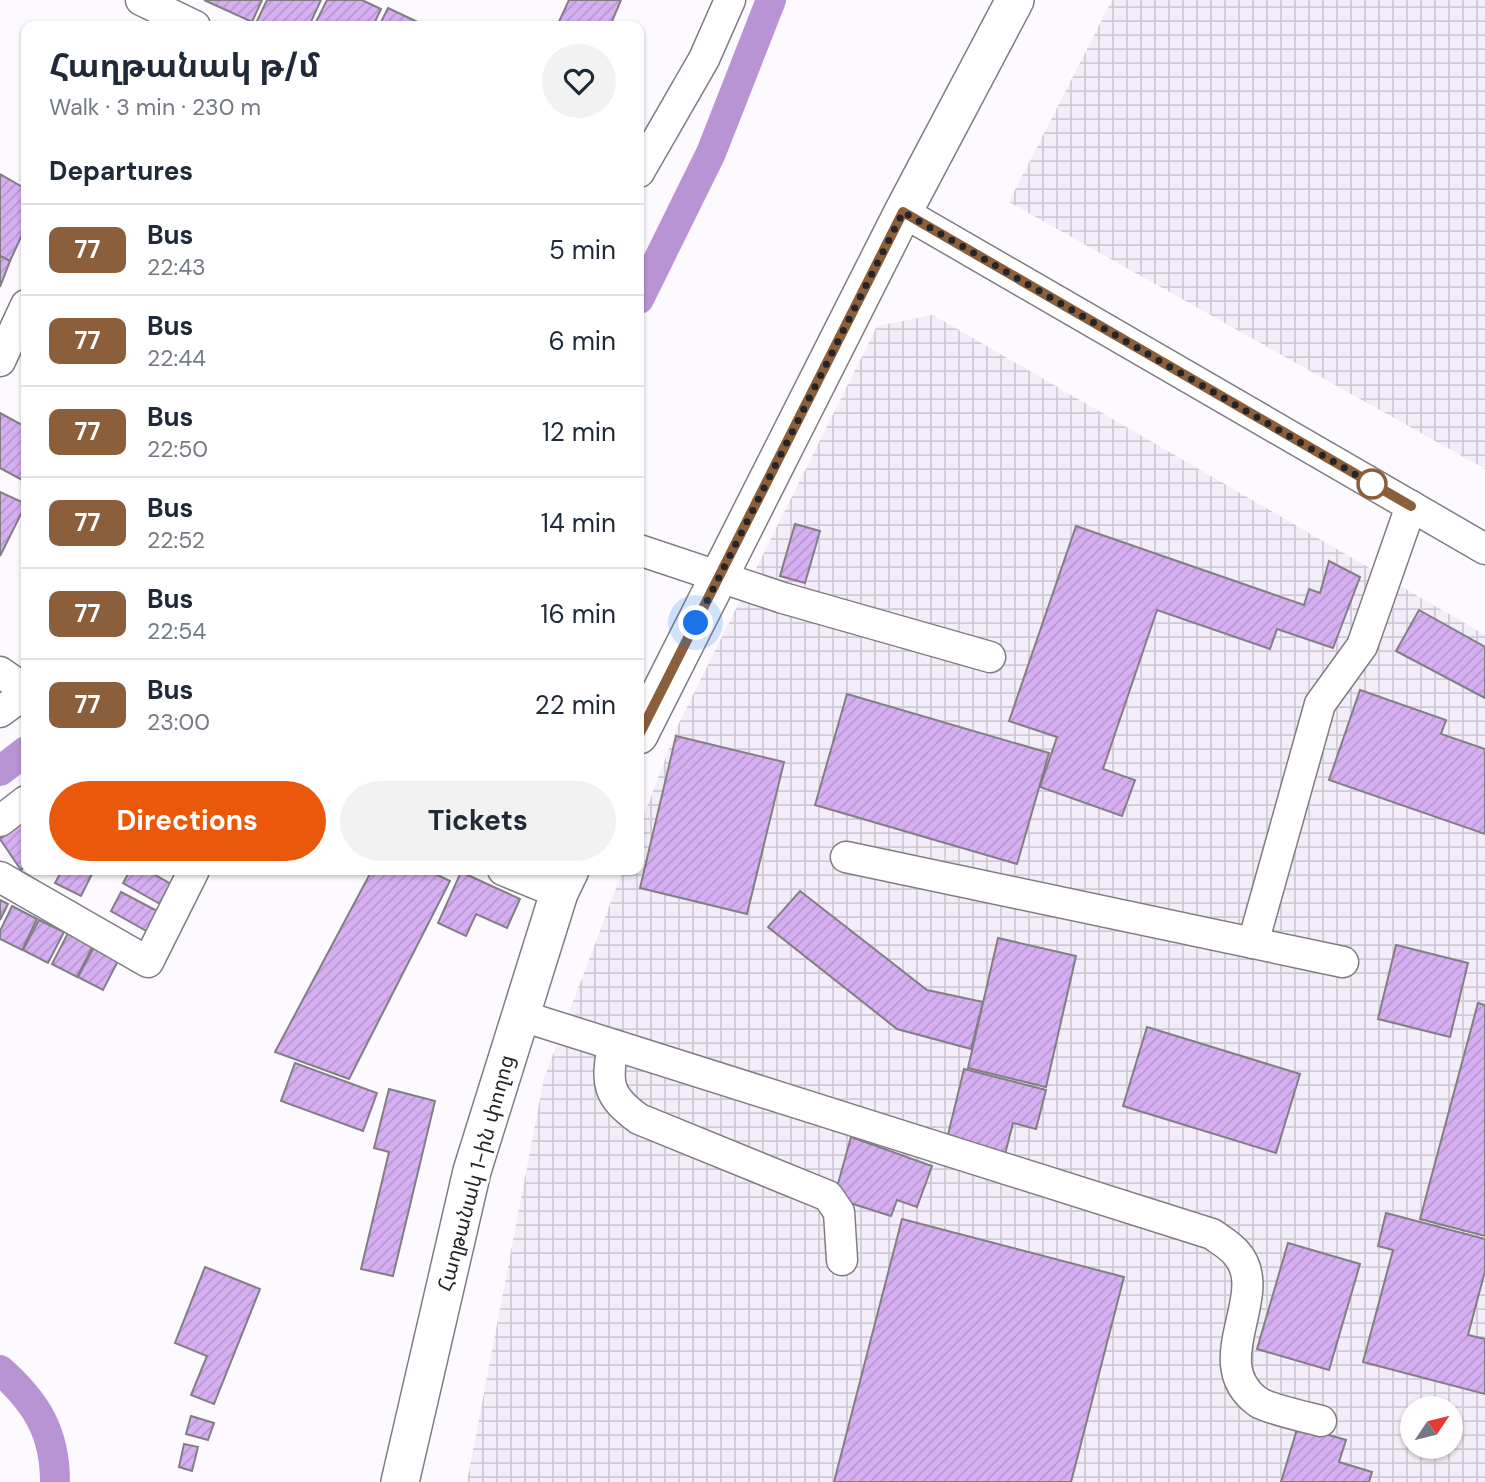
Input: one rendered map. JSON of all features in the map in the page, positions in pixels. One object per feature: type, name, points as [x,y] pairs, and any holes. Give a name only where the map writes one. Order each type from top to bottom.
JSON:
[{"type":"main road","points":[[644,725],[903,212],[1015,0]]},
{"type":"main road","name":"Հաղթանակ 1-ին փողոց","points":[[400,1482],[472,1171],[519,1015],[564,881]]},
{"type":"street","points":[[644,163],[704,59],[730,0]]},
{"type":"street","points":[[157,9],[184,21]]},
{"type":"street","points":[[903,212],[1485,549]]},
{"type":"street","points":[[0,361],[21,315]]},
{"type":"street","points":[[1253,943],[1320,704],[1362,646],[1411,506]]},
{"type":"street","points":[[644,552],[719,578],[990,657]]},
{"type":"street","points":[[0,672],[21,687]]},
{"type":"street","points":[[0,712],[21,695]]},
{"type":"street","points":[[0,821],[21,805]]},
{"type":"street","points":[[846,857],[1343,962]]},
{"type":"street","points":[[0,877],[148,962],[192,875]]},
{"type":"street","points":[[531,875],[564,881]]},
{"type":"street","points":[[519,1015],[1212,1234],[1239,1255],[1248,1281],[1235,1359],[1240,1382],[1259,1402],[1321,1421]]},
{"type":"street","points":[[613,1046],[608,1073],[612,1089],[622,1106],[639,1119],[828,1196],[839,1212],[842,1261]]},
{"type":"shaded area","points":[[1112,0],[1485,0],[1485,469],[1009,202]]},
{"type":"shaded area","points":[[933,315],[1485,635],[1485,1482],[467,1482],[544,1078],[621,875],[644,875],[644,815],[679,723],[877,326]]},
{"type":"building","points":[[204,0],[262,0],[252,21]]},
{"type":"building","points":[[267,0],[321,0],[311,21],[257,21]]},
{"type":"building","points":[[327,0],[362,0],[381,9],[375,21],[316,21]]},
{"type":"building","points":[[569,0],[621,0],[612,21],[559,21]]},
{"type":"building","points":[[388,8],[415,21],[382,21]]},
{"type":"building","points":[[0,174],[21,186],[21,237],[10,261],[0,256]]},
{"type":"building","points":[[0,256],[10,261],[0,287]]},
{"type":"building","points":[[0,413],[21,424],[21,479],[0,468]]},
{"type":"building","points":[[0,492],[21,502],[21,514],[0,556]]},
{"type":"building","points":[[795,524],[820,531],[805,583],[780,576]]},
{"type":"building","points":[[1076,526],[1304,605],[1309,589],[1320,593],[1329,561],[1360,577],[1333,648],[1277,629],[1270,649],[1157,610],[1103,769],[1135,780],[1122,816],[1040,787],[1057,737],[1009,721]]},
{"type":"building","points":[[1419,610],[1485,647],[1485,698],[1396,651]]},
{"type":"building","points":[[1360,690],[1446,720],[1441,734],[1485,749],[1485,834],[1329,780]]},
{"type":"building","points":[[847,694],[1049,753],[1017,864],[815,805]]},
{"type":"building","points":[[676,736],[784,762],[747,914],[640,888]]},
{"type":"building","points":[[20,823],[21,870],[0,839]]},
{"type":"building","points":[[59,875],[92,875],[81,896],[55,883]]},
{"type":"building","points":[[127,875],[155,875],[171,884],[160,904],[123,883]]},
{"type":"building","points":[[369,875],[437,875],[450,881],[349,1079],[275,1052]]},
{"type":"building","points":[[460,875],[468,875],[520,899],[507,928],[476,914],[466,936],[438,923]]},
{"type":"building","points":[[800,891],[927,990],[983,1002],[971,1049],[897,1029],[768,927]]},
{"type":"building","points":[[121,892],[159,912],[148,932],[111,911]]},
{"type":"building","points":[[0,900],[8,904],[0,920]]},
{"type":"building","points":[[12,906],[37,919],[22,950],[0,939],[0,931]]},
{"type":"building","points":[[39,920],[64,932],[48,963],[23,950]]},
{"type":"building","points":[[68,933],[93,946],[77,977],[52,964]]},
{"type":"building","points":[[998,938],[1076,956],[1046,1087],[968,1068]]},
{"type":"building","points":[[1396,945],[1468,963],[1450,1037],[1378,1019]]},
{"type":"building","points":[[94,947],[119,959],[103,990],[78,977]]},
{"type":"building","points":[[1478,1003],[1485,1005],[1485,1236],[1420,1219]]},
{"type":"building","points":[[1147,1027],[1300,1074],[1276,1153],[1123,1106]]},
{"type":"building","points":[[295,1063],[377,1093],[363,1131],[281,1101]]},
{"type":"building","points":[[964,1069],[1046,1090],[1036,1129],[1013,1123],[1004,1158],[946,1143]]},
{"type":"building","points":[[389,1089],[435,1101],[393,1276],[361,1269],[389,1152],[374,1148]]},
{"type":"building","points":[[851,1137],[932,1166],[917,1207],[897,1200],[891,1216],[834,1198]]},
{"type":"building","points":[[1386,1213],[1485,1239],[1485,1271],[1468,1335],[1485,1339],[1485,1394],[1363,1362],[1393,1250],[1378,1246]]},
{"type":"building","points":[[902,1219],[1124,1277],[1071,1482],[834,1482]]},
{"type":"building","points":[[1288,1243],[1360,1264],[1329,1370],[1257,1349]]},
{"type":"building","points":[[205,1267],[260,1289],[214,1404],[191,1395],[207,1356],[175,1343]]},
{"type":"building","points":[[191,1416],[214,1423],[208,1440],[186,1434]]},
{"type":"building","points":[[1298,1426],[1346,1440],[1339,1462],[1372,1472],[1369,1482],[1281,1482]]},
{"type":"building","points":[[184,1444],[198,1447],[192,1471],[179,1467]]},
{"type":"waterway","points":[[644,289],[711,153],[771,0]]},
{"type":"waterway","points":[[0,771],[21,755]]},
{"type":"waterway","points":[[0,1370],[24,1394],[41,1419],[51,1448],[55,1482]]},
{"type":"bus line","name":"77","points":[[644,725],[903,212],[1411,506]]},
{"type":"route","points":[[696,623],[903,212],[1372,484]]}]
